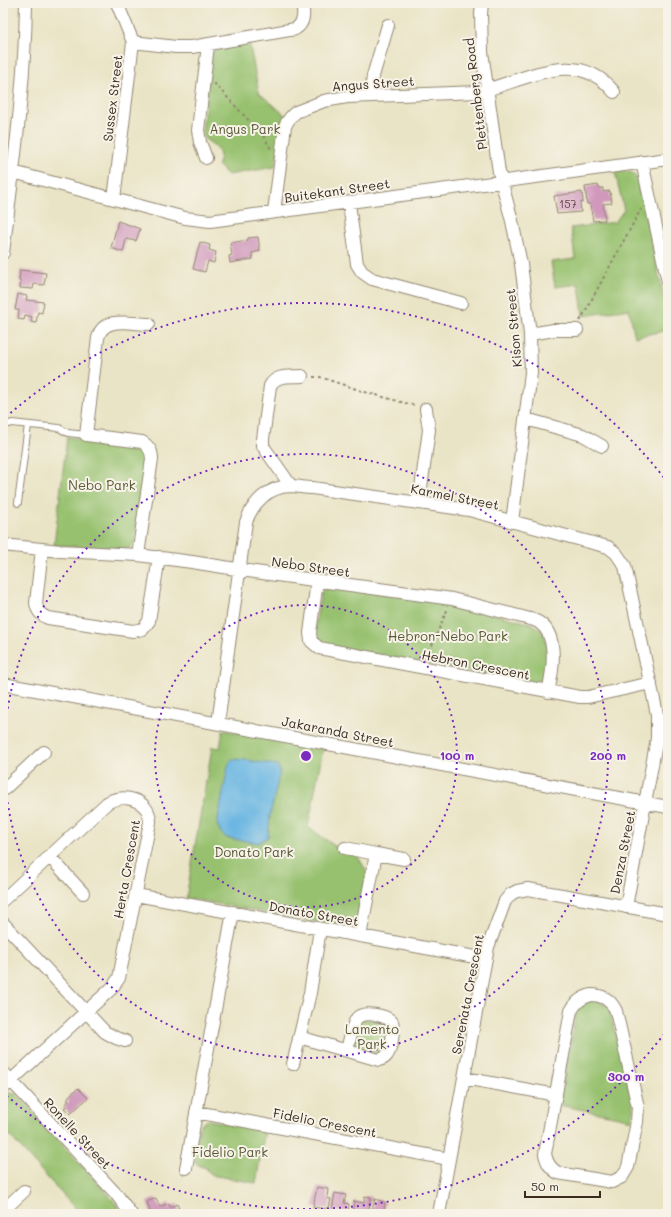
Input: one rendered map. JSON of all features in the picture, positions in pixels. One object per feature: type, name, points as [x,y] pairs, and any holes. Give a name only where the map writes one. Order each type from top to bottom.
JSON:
[{"type":"street","points":[[3,253],[25,52],[26,3]]},
{"type":"street","name":"Sussex Street","points":[[114,199],[133,42],[117,3]]},
{"type":"street","points":[[133,42],[184,47],[208,45],[295,29],[299,26],[303,19],[302,3]]},
{"type":"street","name":"Plettenberg Road","points":[[482,3],[482,52],[501,181]]},
{"type":"street","points":[[371,95],[373,76],[388,25]]},
{"type":"street","points":[[206,158],[200,142],[198,130],[208,45]]},
{"type":"street","name":"Angus Street","points":[[274,212],[285,126],[292,115],[330,99],[371,95],[478,92],[543,71],[572,68],[588,72],[599,77],[607,83],[614,92]]},
{"type":"street","name":"Buitekant Street","points":[[13,172],[185,218],[202,221],[348,203],[668,159]]},
{"type":"street","points":[[642,162],[668,282]]},
{"type":"street","name":"Kison Street","points":[[501,181],[521,264],[530,334],[531,373],[512,522]]},
{"type":"street","points":[[348,203],[357,264],[364,274],[372,278],[461,303]]},
{"type":"street","points":[[138,555],[152,459],[151,451],[149,447],[142,442],[86,435],[100,330],[110,323],[149,324]]},
{"type":"street","points":[[530,334],[554,330],[577,330]]},
{"type":"street","points":[[291,486],[264,449],[262,438],[270,386],[272,382],[279,378],[302,376]]},
{"type":"street","points":[[419,502],[429,430],[426,409]]},
{"type":"street","points":[[526,419],[583,435],[602,446]]},
{"type":"street","name":"Karmel Street","points":[[218,723],[246,522],[252,508],[262,497],[283,487],[291,486],[419,502],[469,510],[603,546],[612,550],[620,557],[625,566],[657,714],[658,732],[645,803]]},
{"type":"street","name":"Nebo Street","points":[[3,545],[159,557],[317,581],[452,599],[534,620],[542,624],[549,636],[554,661],[548,692]]},
{"type":"street","points":[[42,549],[36,602],[38,611],[41,614],[48,618],[133,631],[143,629],[149,621],[159,557]]},
{"type":"street","name":"Hebron Crescent","points":[[317,581],[310,633],[311,641],[322,649],[548,692],[583,697],[651,683]]},
{"type":"street","name":"Jakaranda Street","points":[[3,684],[668,807]]},
{"type":"street","points":[[3,790],[44,752]]},
{"type":"street","name":"Herta Crescent","points":[[3,900],[112,799],[118,798],[139,802],[147,808],[150,814],[150,822],[119,978],[112,988],[6,1080]]},
{"type":"street","name":"Denza Street","points":[[626,907],[645,803]]},
{"type":"street","points":[[345,848],[404,859]]},
{"type":"street","points":[[360,936],[376,854]]},
{"type":"street","points":[[49,856],[83,892]]},
{"type":"street","name":"Serenata Crescent","points":[[439,1214],[488,947],[502,906],[508,897],[517,891],[528,889],[668,914]]},
{"type":"street","name":"Donato Street","points":[[136,894],[486,959]]},
{"type":"street","points":[[186,1168],[233,912]]},
{"type":"street","points":[[3,924],[109,1035],[125,1041]]},
{"type":"street","points":[[292,1064],[310,992],[320,929]]},
{"type":"street","points":[[596,995],[604,997],[612,1003],[616,1011],[637,1102],[637,1122],[628,1167],[622,1177],[616,1181],[608,1182],[558,1173],[550,1167],[545,1154],[556,1095],[574,1006],[586,996],[596,995]]},
{"type":"street","points":[[299,1037],[347,1051]]},
{"type":"street","points":[[464,1078],[556,1095]]},
{"type":"street","name":"Ronelle Street","points":[[6,1080],[117,1195],[131,1214]]},
{"type":"street","name":"Fidelio Crescent","points":[[196,1112],[449,1159]]},
{"type":"street","points":[[9,1210],[24,1191]]},
{"type":"lane","points":[[3,428],[12,423],[59,428],[68,433],[86,435]]},
{"type":"lane","points":[[18,503],[28,425]]},
{"type":"path","points":[[205,73],[264,137],[280,164]]},
{"type":"path","points":[[583,316],[649,194]]},
{"type":"path","points":[[302,376],[320,377],[365,392],[426,409]]},
{"type":"path","points":[[423,668],[452,599]]},
{"type":"green space","name":"Angus Park","points":[[249,41],[259,93],[285,115],[275,167],[228,175],[218,165],[220,156],[219,152],[215,146],[205,139],[202,131],[212,53],[217,48]]},
{"type":"green space","points":[[625,171],[633,174],[638,182],[668,316],[668,330],[635,337],[629,309],[583,316],[579,284],[555,287],[551,262],[575,259],[571,228],[615,222],[624,210],[615,172]]},
{"type":"green space","name":"Nebo Park","points":[[67,437],[143,447],[147,456],[134,544],[128,549],[54,545]]},
{"type":"green space","name":"Hebron-Nebo Park","points":[[328,587],[443,601],[533,624],[544,633],[550,659],[546,680],[539,684],[330,646],[318,641],[314,631],[321,592]]},
{"type":"green space","name":"Donato Park","points":[[223,730],[323,749],[308,827],[339,849],[339,852],[357,855],[367,872],[357,923],[354,926],[348,928],[186,898],[212,747],[220,748]]},
{"type":"green space","points":[[596,1000],[609,1007],[633,1103],[633,1120],[559,1105],[576,1013],[586,1001]]},
{"type":"green space","name":"Lamento Park","points":[[361,1019],[384,1021],[390,1027],[382,1056],[357,1051],[352,1044]]},
{"type":"green space","points":[[8,1093],[16,1094],[19,1097],[112,1199],[123,1214],[80,1214],[3,1128],[3,1096]]},
{"type":"green space","name":"Fidelio Park","points":[[207,1120],[265,1130],[256,1183],[211,1175],[206,1168],[195,1162],[193,1156],[200,1125]]},
{"type":"water","points":[[232,759],[277,765],[280,771],[270,816],[268,837],[258,843],[227,838],[221,833],[217,824],[228,766]]},
{"type":"building","points":[[598,185],[599,188],[603,188],[603,192],[610,191],[612,203],[603,204],[605,220],[593,221],[590,204],[587,204],[585,187]]},
{"type":"building","points":[[582,192],[583,202],[580,203],[581,212],[557,214],[554,196]]},
{"type":"building","points":[[118,221],[140,229],[136,241],[126,239],[123,252],[111,248]]},
{"type":"building","points":[[258,237],[260,251],[252,253],[253,259],[230,263],[229,256],[232,255],[230,243]]},
{"type":"building","points":[[200,242],[210,245],[209,250],[216,252],[214,263],[208,261],[205,272],[193,269]]},
{"type":"building","points":[[20,270],[46,273],[44,285],[34,284],[33,289],[20,288]]},
{"type":"building","points":[[18,294],[27,296],[26,300],[44,302],[42,313],[38,312],[36,323],[31,322],[32,317],[25,315],[24,320],[18,319],[19,310],[15,310]]},
{"type":"building","points":[[78,1088],[88,1098],[70,1114],[64,1108],[69,1101],[67,1100],[69,1098],[68,1097]]},
{"type":"building","points":[[317,1187],[328,1189],[327,1198],[331,1199],[329,1208],[325,1209],[313,1207]]},
{"type":"building","points":[[335,1193],[346,1195],[344,1203],[349,1204],[348,1212],[332,1210]]},
{"type":"building","points":[[365,1196],[371,1197],[368,1214],[352,1212],[354,1201],[364,1203]]},
{"type":"building","points":[[156,1198],[160,1207],[169,1203],[170,1207],[177,1204],[180,1211],[172,1214],[151,1214],[147,1202]]},
{"type":"building","points":[[375,1199],[385,1202],[384,1210],[389,1211],[388,1214],[371,1214]]}]
